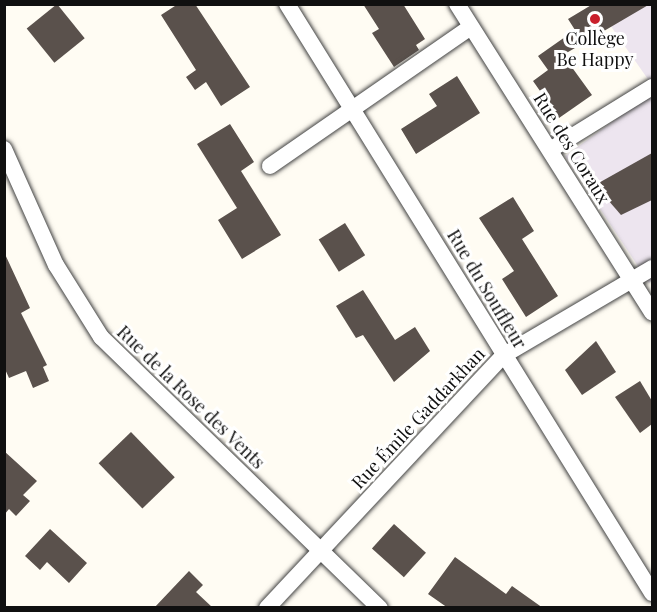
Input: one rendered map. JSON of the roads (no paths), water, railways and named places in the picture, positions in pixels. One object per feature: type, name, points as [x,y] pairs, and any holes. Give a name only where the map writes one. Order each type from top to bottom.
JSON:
[{"type":"street","name":"Rue du Souffleur","points":[[287,4],[355,109],[652,593]]},
{"type":"street","name":"Rue des Coraux","points":[[457,4],[652,313]]},
{"type":"street","points":[[270,166],[471,27]]},
{"type":"street","points":[[550,150],[652,87]]},
{"type":"street","name":"Rue de la Rose des Vents","points":[[4,149],[56,265],[101,337],[323,549],[380,608]]},
{"type":"street","name":"Rue Émile Gaddarkhan","points":[[267,608],[504,355],[652,268]]},
{"type":"place","name":"Collège Be Happy","points":[[595,19]]}]
